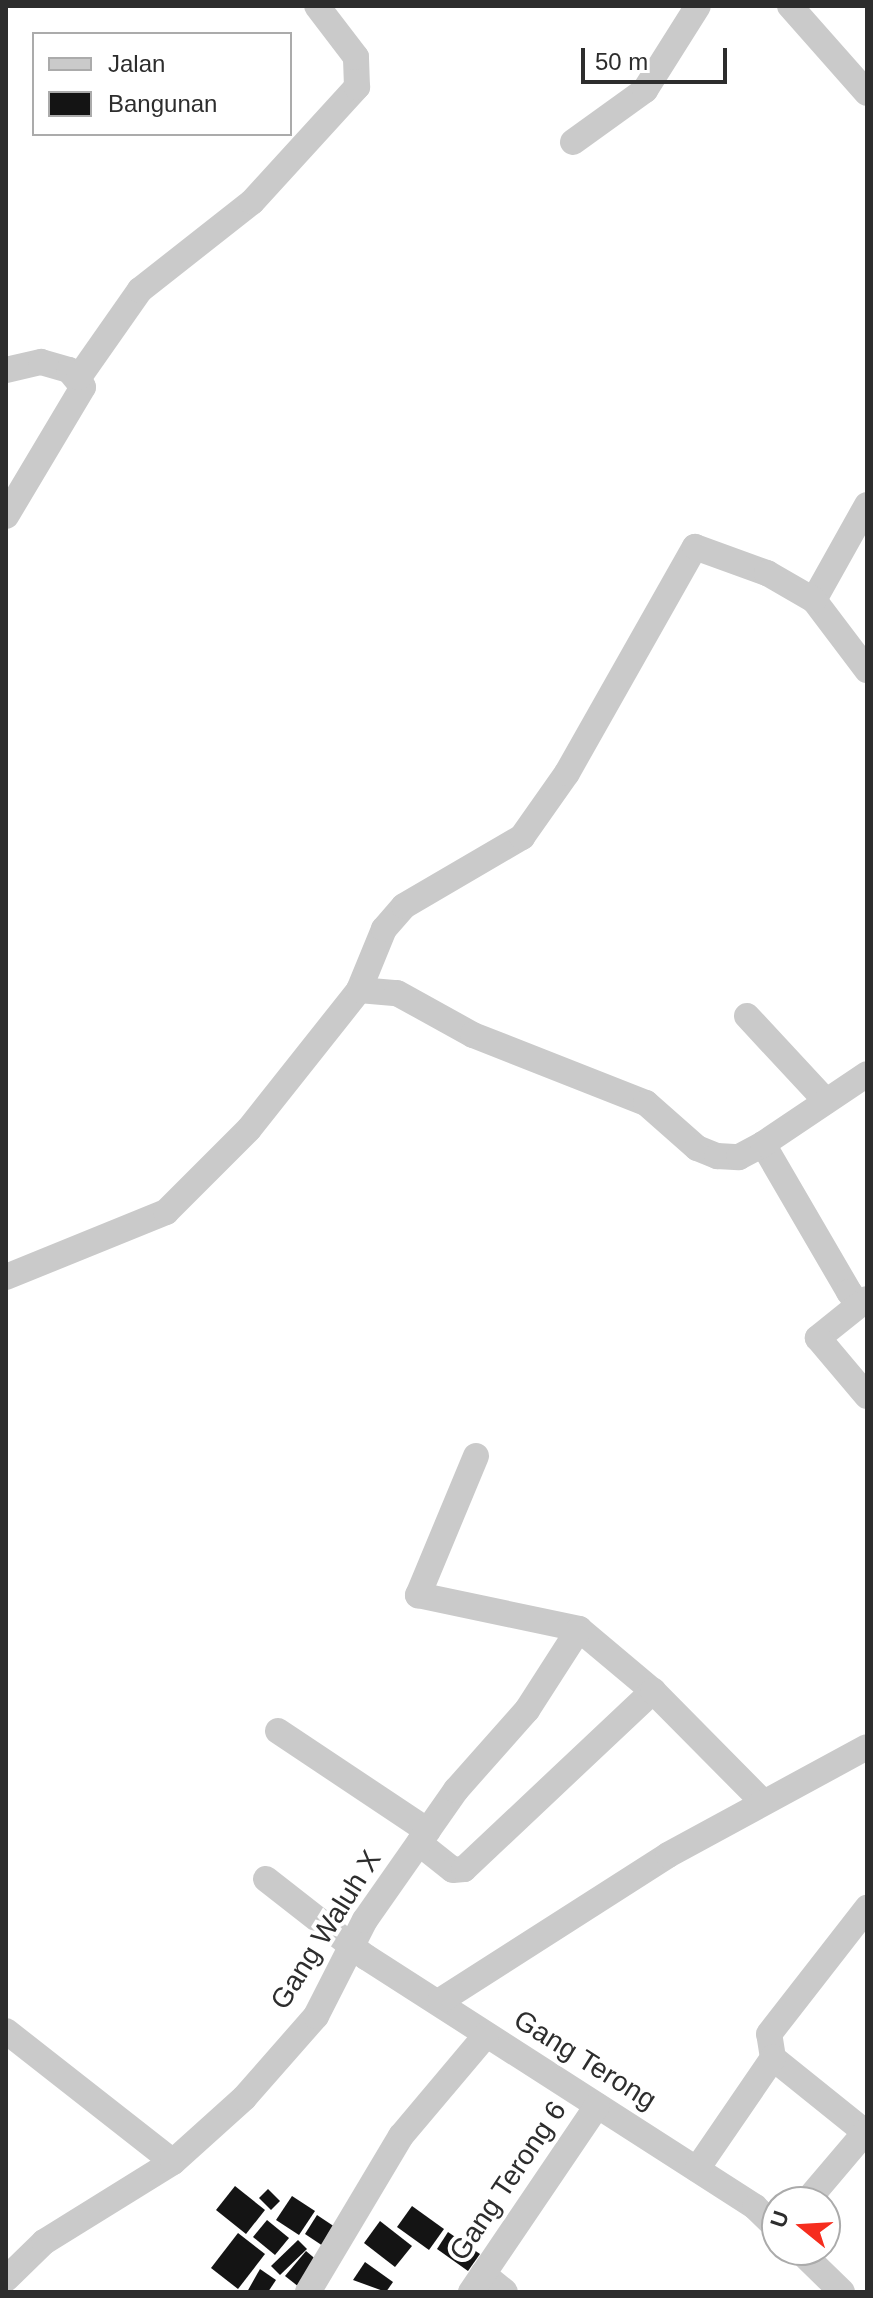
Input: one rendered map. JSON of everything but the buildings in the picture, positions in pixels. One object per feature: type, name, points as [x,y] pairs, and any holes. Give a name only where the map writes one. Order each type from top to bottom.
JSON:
[{"type":"street","points":[[6,516],[81,400],[79,377],[140,290],[252,202],[357,87],[356,57],[317,6]]},
{"type":"street","points":[[573,142],[645,90],[698,6]]},
{"type":"street","points":[[790,6],[867,93]]},
{"type":"street","points":[[6,370],[41,362],[79,377]]},
{"type":"street","points":[[814,600],[867,505]]},
{"type":"street","points":[[6,1277],[166,1212],[249,1129],[359,990],[384,929],[404,906],[522,837],[567,773],[695,547],[767,573],[814,600],[867,670]]},
{"type":"street","points":[[359,990],[397,993],[473,1035],[646,1103],[697,1148],[739,1157],[867,1074]]},
{"type":"street","points":[[747,1016],[826,1101]]},
{"type":"street","points":[[763,1144],[863,1302],[818,1338],[867,1396]]},
{"type":"street","points":[[476,1456],[418,1595],[579,1629],[653,1691],[762,1801]]},
{"type":"street","name":"Gang Waluh X","points":[[6,2279],[44,2242],[173,2162],[244,2098],[316,2016],[356,1949],[365,1920],[423,1837],[527,1710],[579,1629]]},
{"type":"street","points":[[278,1731],[423,1837],[453,1870],[464,1869],[653,1691]]},
{"type":"street","points":[[440,2001],[762,1801],[867,1747]]},
{"type":"street","name":"Gang Terong","points":[[266,1879],[356,1949],[697,2169],[761,2216]]},
{"type":"street","points":[[820,2186],[866,2131],[773,2058],[769,2034],[777,2016],[867,1908]]},
{"type":"street","points":[[6,2031],[173,2162]]},
{"type":"street","points":[[308,2292],[401,2136],[486,2035]]},
{"type":"street","points":[[697,2169],[773,2058]]},
{"type":"street","name":"Gang Terong 6","points":[[477,2283],[597,2106]]},
{"type":"street","points":[[815,2266],[842,2292]]},
{"type":"street","points":[[477,2283],[505,2292]]}]
